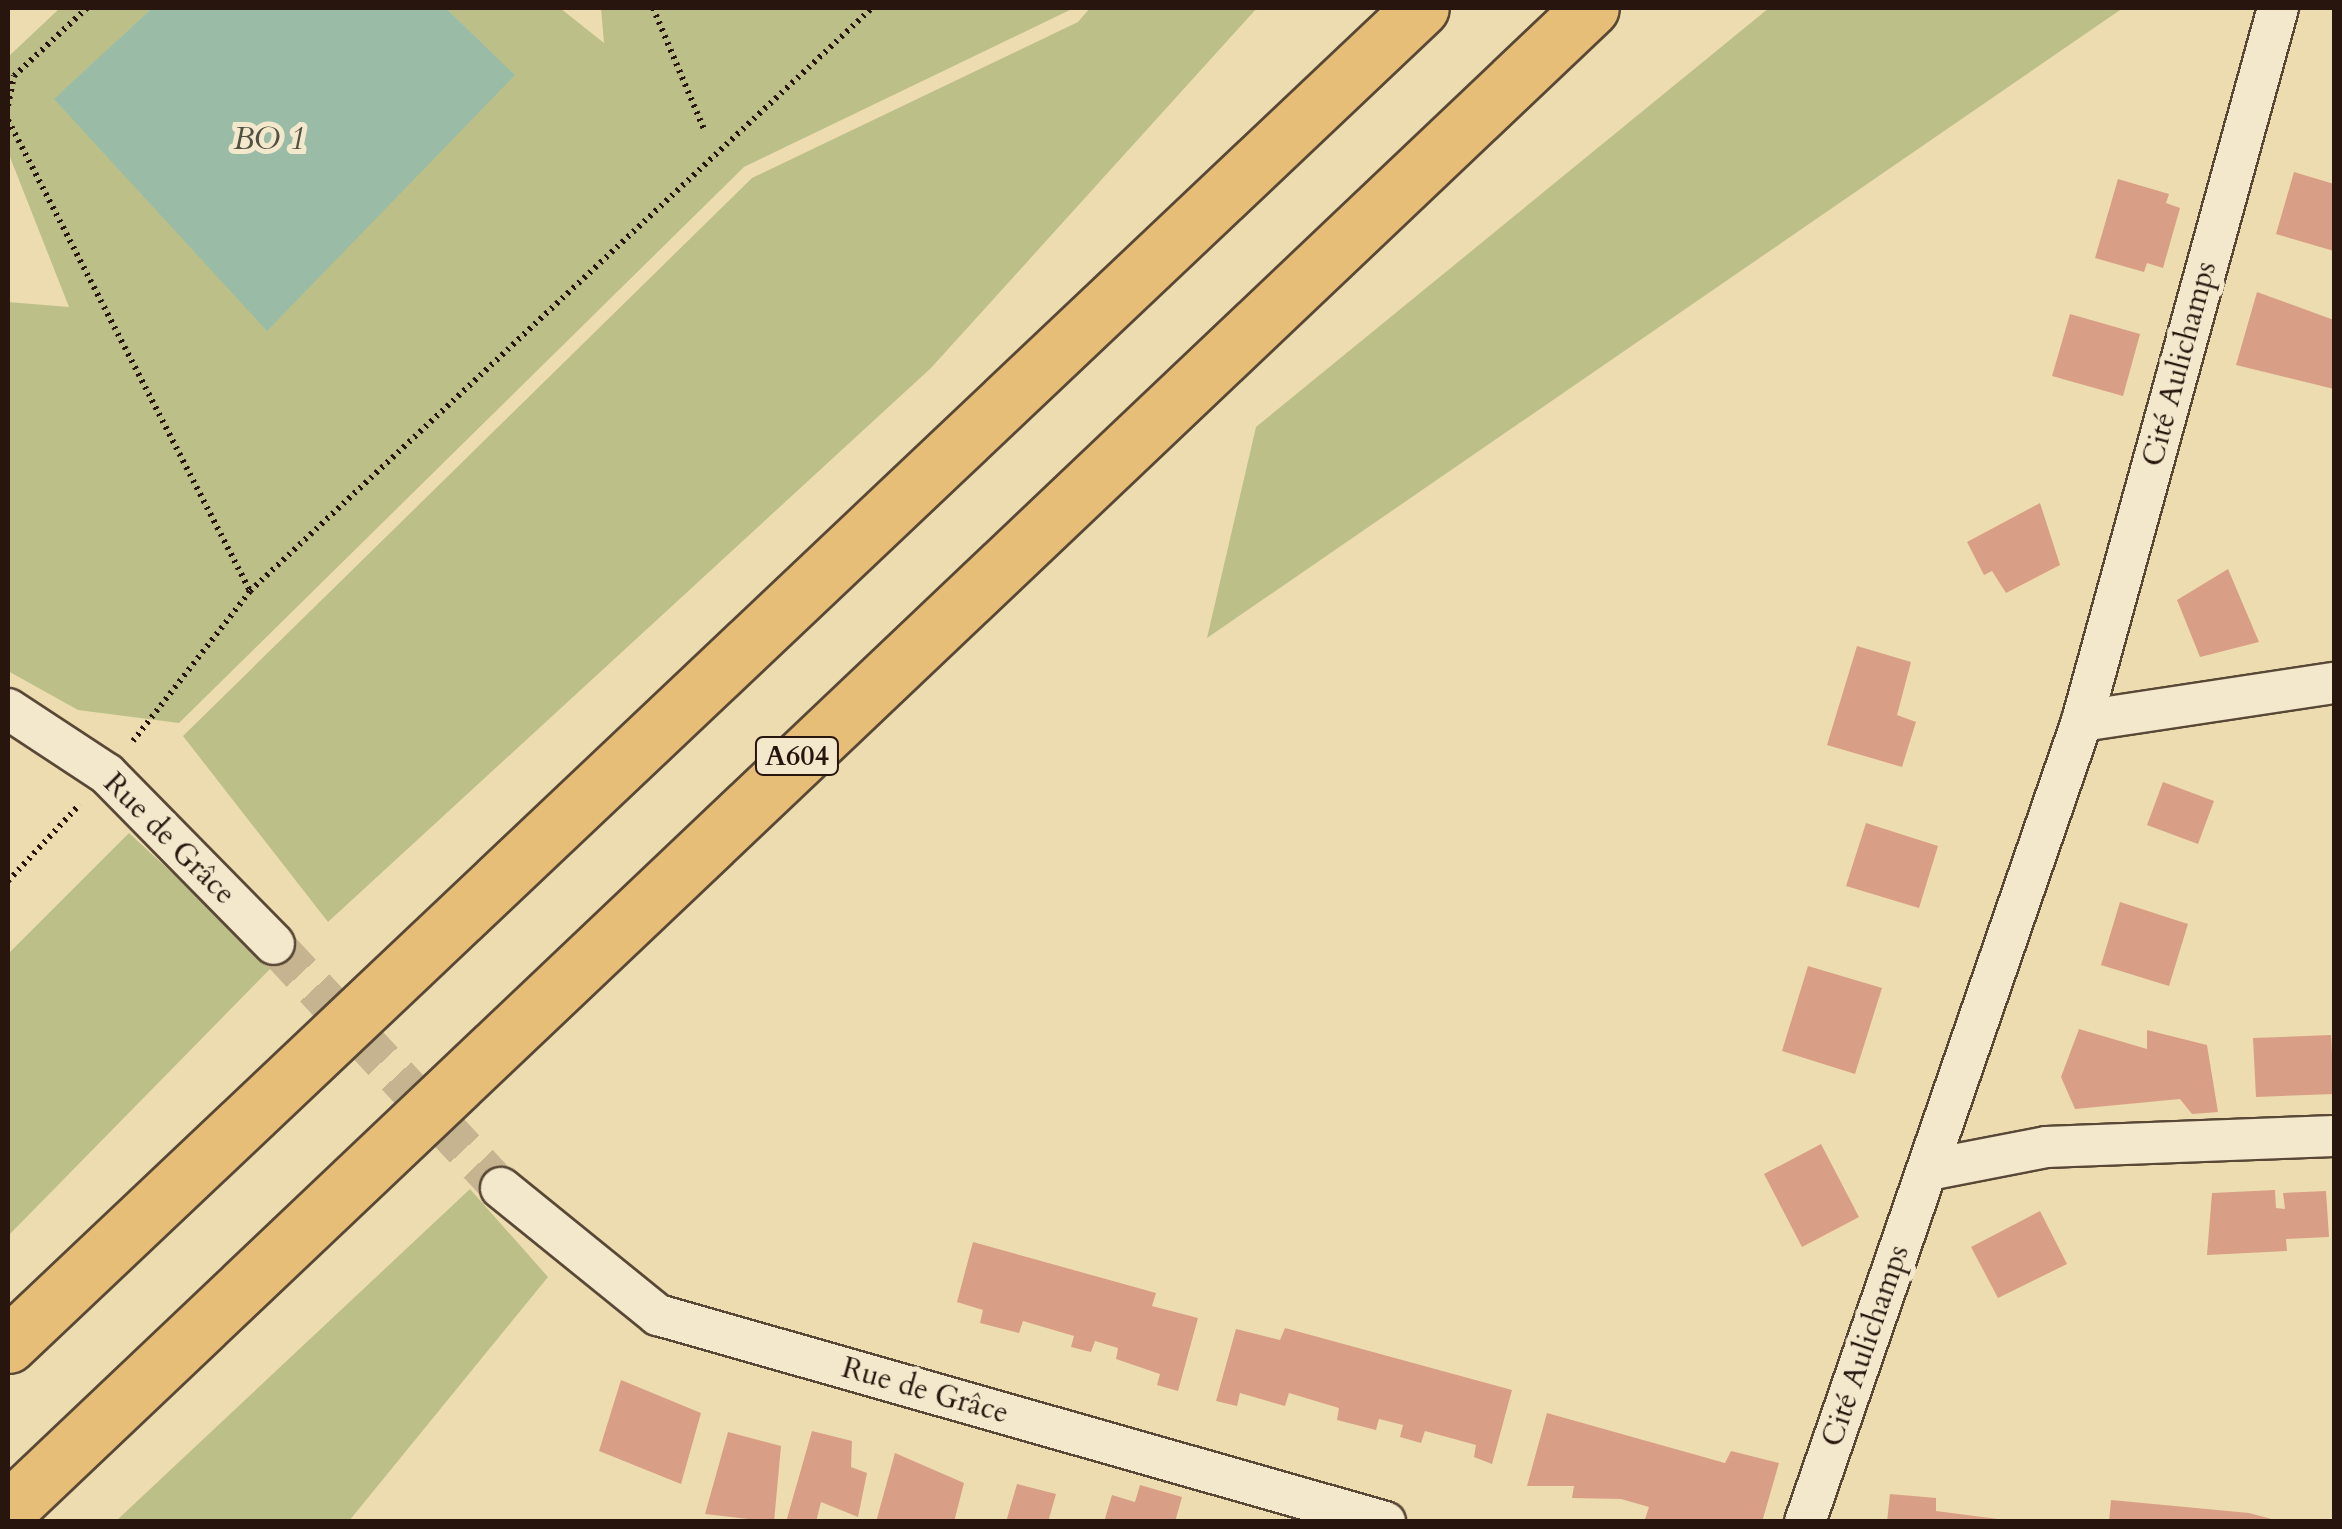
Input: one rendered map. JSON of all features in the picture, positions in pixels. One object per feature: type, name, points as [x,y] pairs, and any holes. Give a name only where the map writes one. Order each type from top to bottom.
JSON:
[{"type":"highway","points":[[8,1345],[1421,8]]},
{"type":"highway","name":"A604","points":[[8,1510],[1591,8]]},
{"type":"street","name":"Cité Aulichamps","points":[[1804,1522],[2082,721],[2278,8]]},
{"type":"street","points":[[2082,721],[2334,683]]},
{"type":"street","name":"Rue de Grâce","points":[[8,709],[108,774],[274,944]]},
{"type":"street","points":[[1928,1170],[2046,1147],[2334,1136]]},
{"type":"street","name":"Rue de Grâce","points":[[502,1188],[658,1315],[1385,1522]]},
{"type":"path","points":[[8,106],[14,76],[87,8]]},
{"type":"path","points":[[653,8],[705,132]]},
{"type":"path","points":[[8,880],[108,774],[250,591],[872,8]]},
{"type":"path","points":[[8,120],[250,591]]},
{"type":"green space","points":[[60,8],[152,8],[54,100],[514,75],[446,8],[560,8],[604,43],[601,8],[1074,8],[744,167],[179,723],[78,710],[8,671],[8,302],[69,307],[8,152],[8,57]]},
{"type":"green space","points":[[1090,8],[1257,8],[931,368],[328,922],[183,736],[752,178],[1078,22]]},
{"type":"green space","points":[[1769,8],[2123,8],[1207,638],[1256,427]]},
{"type":"green space","points":[[129,833],[273,966],[8,1236],[8,954]]},
{"type":"green space","points":[[470,1189],[548,1277],[349,1521],[116,1521]]},
{"type":"water","name":"BO 1","points":[[152,8],[446,8],[515,75],[267,331],[54,99]]},
{"type":"building","points":[[2294,172],[2334,184],[2334,251],[2276,234]]},
{"type":"building","points":[[2118,179],[2169,194],[2166,203],[2180,208],[2163,268],[2147,263],[2144,272],[2095,258]]},
{"type":"building","points":[[2257,292],[2334,320],[2334,389],[2236,365]]},
{"type":"building","points":[[2070,314],[2140,334],[2123,396],[2052,376]]},
{"type":"building","points":[[2040,503],[2060,565],[2006,593],[1992,571],[1984,575],[1967,542]]},
{"type":"building","points":[[2228,569],[2259,642],[2200,657],[2177,600]]},
{"type":"building","points":[[1857,646],[1911,662],[1897,715],[1916,722],[1902,767],[1827,745]]},
{"type":"building","points":[[2163,782],[2214,801],[2198,844],[2147,825]]},
{"type":"building","points":[[1866,823],[1938,846],[1919,908],[1846,886]]},
{"type":"building","points":[[2120,902],[2188,924],[2169,986],[2101,965]]},
{"type":"building","points":[[1808,966],[1882,988],[1855,1074],[1782,1051]]},
{"type":"building","points":[[2079,1029],[2147,1049],[2147,1030],[2207,1045],[2218,1112],[2192,1114],[2180,1099],[2075,1109],[2061,1077]]},
{"type":"building","points":[[2331,1035],[2334,1094],[2256,1097],[2253,1038]]},
{"type":"building","points":[[1821,1144],[1859,1217],[1802,1247],[1764,1174]]},
{"type":"building","points":[[2275,1190],[2276,1208],[2285,1209],[2283,1193],[2326,1191],[2329,1237],[2286,1239],[2287,1251],[2207,1255],[2212,1193]]},
{"type":"building","points":[[2040,1211],[2067,1264],[1998,1298],[1971,1247]]},
{"type":"building","points":[[973,1242],[1156,1293],[1152,1306],[1198,1318],[1178,1391],[1157,1385],[1160,1374],[1116,1359],[1118,1348],[1095,1341],[1091,1352],[1071,1347],[1074,1336],[1023,1321],[1019,1333],[980,1323],[983,1310],[957,1302]]},
{"type":"building","points":[[1285,1328],[1512,1390],[1492,1464],[1474,1457],[1476,1445],[1425,1431],[1421,1443],[1400,1437],[1403,1425],[1379,1419],[1376,1430],[1337,1420],[1339,1408],[1289,1393],[1285,1406],[1240,1393],[1237,1406],[1216,1401],[1236,1329],[1280,1340]]},
{"type":"building","points":[[621,1380],[701,1413],[681,1484],[599,1451]]},
{"type":"building","points":[[1547,1413],[1725,1463],[1731,1451],[1779,1463],[1762,1522],[1656,1522],[1645,1519],[1649,1507],[1621,1499],[1572,1498],[1574,1486],[1527,1486]]},
{"type":"building","points":[[812,1431],[852,1441],[851,1467],[867,1473],[858,1517],[821,1502],[816,1522],[786,1522]]},
{"type":"building","points":[[728,1432],[781,1446],[774,1522],[705,1514]]},
{"type":"building","points":[[895,1453],[964,1483],[954,1522],[876,1522]]},
{"type":"building","points":[[1017,1484],[1056,1494],[1048,1522],[1006,1522]]},
{"type":"building","points":[[1140,1485],[1182,1497],[1175,1522],[1104,1522],[1112,1495],[1135,1502]]},
{"type":"building","points":[[1890,1494],[1936,1498],[1936,1511],[2021,1522],[1887,1522]]},
{"type":"building","points":[[2111,1500],[2249,1513],[2283,1522],[2109,1522]]},
{"type":"tunnel","points":[[274,944],[501,1188]]}]
